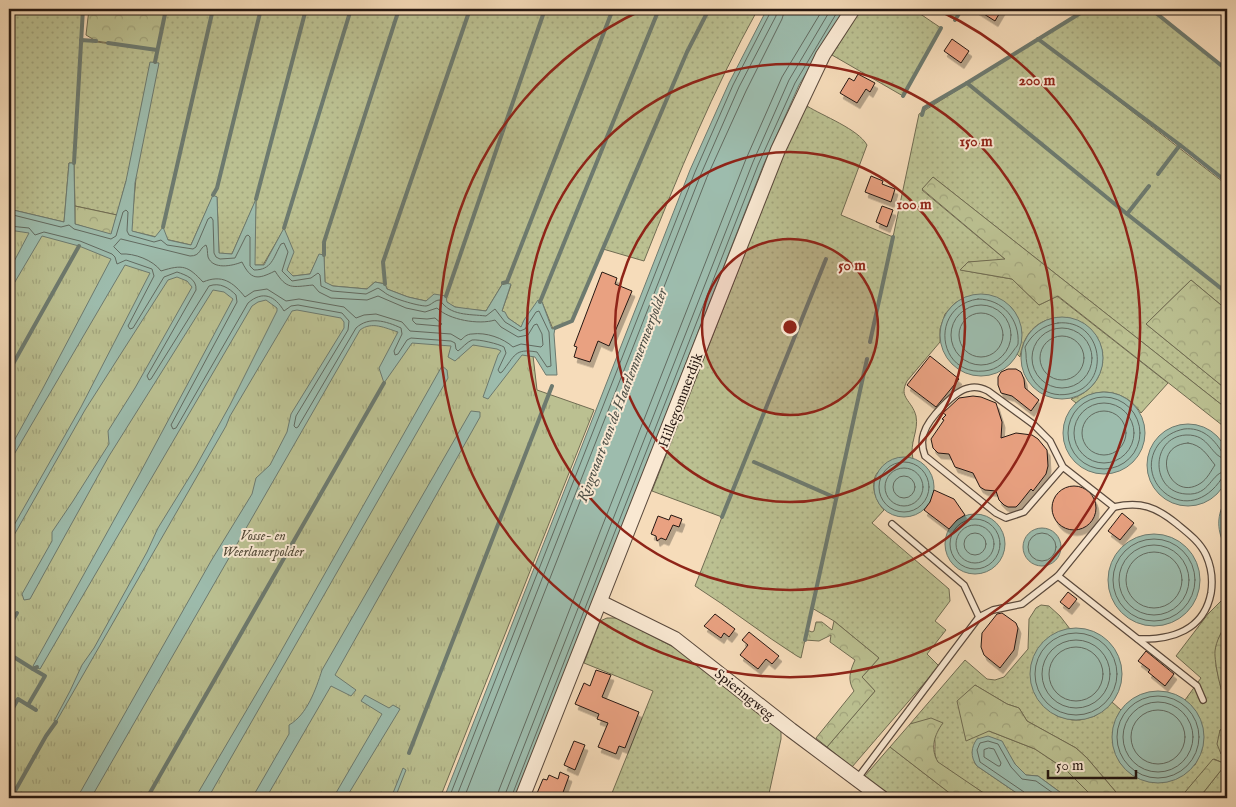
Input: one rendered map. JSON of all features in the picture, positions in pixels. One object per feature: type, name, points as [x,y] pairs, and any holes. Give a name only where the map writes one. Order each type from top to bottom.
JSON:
[{"type":"street","name":"Hillegommerdijk","points":[[522,798],[778,150],[822,55],[853,9]]},
{"type":"street","name":"Spieringweg","points":[[600,602],[674,639],[882,798]]},
{"type":"lane","points":[[1063,467],[1024,512],[1006,518],[996,514],[925,456],[922,440],[930,422],[955,394],[971,387],[981,388],[988,391],[1033,424],[1050,441],[1063,467],[1114,507]]},
{"type":"lane","points":[[857,779],[979,618],[993,610],[1022,604],[1058,576],[1114,507],[1135,504],[1149,506],[1161,511],[1191,535],[1206,555],[1212,578],[1208,604],[1203,614],[1195,623],[1184,631],[1173,635],[1162,638],[1138,639]]},
{"type":"lane","points":[[892,524],[964,585],[979,618]]},
{"type":"lane","points":[[1058,576],[1197,686],[1203,700]]},
{"type":"green space","points":[[9,9],[83,9],[82,40],[157,50],[166,9],[758,9],[726,70],[697,133],[644,261],[603,249],[572,321],[553,329],[542,302],[538,301],[521,327],[508,318],[502,311],[511,285],[503,283],[486,311],[455,307],[447,302],[430,299],[426,301],[408,297],[387,289],[385,284],[375,282],[367,289],[333,286],[325,283],[324,255],[319,255],[310,274],[293,276],[287,270],[284,229],[263,265],[254,265],[256,200],[232,254],[219,254],[217,197],[213,196],[191,245],[131,231],[136,178],[126,181],[117,215],[75,206],[74,163],[69,163],[64,222],[9,209]]},
{"type":"green space","points":[[89,9],[166,9],[157,50],[96,41],[86,35]]},
{"type":"green space","points":[[861,9],[913,9],[941,28],[903,96],[832,55]]},
{"type":"green space","points":[[938,9],[963,9],[955,20]]},
{"type":"green space","points":[[1087,9],[1150,9],[1227,71],[1227,182],[1076,68],[1227,185],[1227,310],[1191,280],[1146,324],[1227,390],[1227,409],[933,177],[922,190],[1006,260],[968,262],[961,270],[1012,279],[1039,305],[1057,296],[1168,383],[1141,413],[1127,399],[1111,393],[1093,394],[1084,397],[1076,403],[1071,399],[1088,390],[1097,379],[1103,356],[1098,339],[1087,327],[1072,320],[1055,318],[1040,323],[1027,336],[1020,357],[1017,354],[1021,342],[1020,324],[1011,307],[966,297],[955,303],[945,314],[940,329],[940,342],[907,381],[904,391],[917,421],[912,448],[913,459],[901,460],[883,468],[876,474],[874,490],[884,510],[872,523],[949,589],[950,601],[935,621],[946,630],[927,654],[939,666],[852,767],[827,747],[875,691],[862,677],[879,658],[834,621],[812,608],[801,658],[695,586],[722,517],[652,491],[790,138],[807,106],[848,128],[867,145],[841,215],[893,237],[919,114]]},
{"type":"green space","points":[[933,177],[1227,409],[1227,429],[1058,296],[1039,305],[1012,279],[960,270],[968,262],[1005,259],[922,189]]},
{"type":"green space","points":[[75,206],[117,215],[111,235],[75,224]]},
{"type":"green space","name":"Vosse- en Weerlanerpolder","points":[[9,217],[532,347],[537,390],[594,410],[440,798],[9,798]]},
{"type":"green space","points":[[1191,280],[1227,310],[1227,390],[1146,324]]},
{"type":"green space","points":[[1227,595],[1227,622],[1219,638],[1216,666],[1224,701],[1227,706],[1227,729],[1220,730],[1221,754],[1227,755],[1227,798],[1199,798],[1226,764],[1214,759],[1180,798],[1121,798],[1076,748],[1027,721],[1019,708],[1007,704],[975,685],[989,731],[1035,749],[1065,769],[1094,798],[1068,798],[1038,776],[1026,775],[1009,755],[974,762],[1024,798],[991,798],[938,763],[935,756],[934,736],[942,723],[910,724],[965,660],[987,679],[995,680],[1004,677],[1028,649],[1029,619],[1036,608],[1041,605],[1049,606],[1070,629],[1051,636],[1032,662],[1031,678],[1044,706],[1057,716],[1080,720],[1095,716],[1112,702],[1121,710],[1117,717],[1120,763],[1131,774],[1195,765],[1202,750],[1191,706],[1185,700],[1201,678],[1176,656],[1208,614]]},
{"type":"green space","points":[[607,618],[618,618],[677,649],[781,730],[781,739],[768,798],[610,798],[653,691],[584,663],[600,621]]},
{"type":"green space","points":[[834,621],[879,658],[862,677],[875,691],[827,747],[816,738],[854,691],[850,676],[855,660],[830,642],[831,635],[819,641],[805,640],[807,630],[814,631],[816,622],[822,622],[832,630]]},
{"type":"green space","points":[[1227,622],[1227,706],[1219,679],[1215,651]]},
{"type":"green space","points":[[975,685],[1007,704],[1019,708],[1027,721],[1076,748],[1121,798],[1094,798],[1065,769],[1035,749],[989,731],[966,741],[957,701]]},
{"type":"green space","points":[[931,718],[943,723],[937,732],[934,742],[934,752],[938,762],[991,798],[956,798],[890,747],[910,724]]},
{"type":"green space","points":[[1227,729],[1227,755],[1221,754],[1217,744],[1220,730]]},
{"type":"green space","points":[[890,747],[956,798],[893,798],[864,777]]},
{"type":"green space","points":[[1213,759],[1226,764],[1199,798],[1180,798]]},
{"type":"water","name":"Ringvaart van de Haarlemmermeerpolder","points":[[767,9],[845,9],[799,85],[763,166],[516,798],[444,798],[690,170],[729,83]]},
{"type":"water","points":[[150,62],[159,63],[135,183],[132,231],[155,237],[163,227],[168,240],[191,245],[213,195],[217,197],[219,253],[232,254],[256,199],[255,265],[264,265],[284,228],[294,252],[287,270],[293,276],[310,274],[319,254],[324,255],[325,282],[333,286],[367,289],[375,282],[385,284],[387,289],[408,297],[426,301],[434,294],[446,296],[447,302],[455,307],[486,311],[503,283],[511,284],[502,311],[521,327],[538,300],[542,302],[552,329],[555,328],[557,375],[546,375],[535,357],[522,355],[488,399],[483,397],[501,351],[473,345],[455,361],[448,357],[451,346],[412,343],[384,383],[379,368],[398,332],[374,326],[365,327],[360,330],[91,798],[77,798],[211,561],[252,494],[256,478],[270,465],[287,432],[291,414],[344,328],[344,322],[341,318],[297,310],[292,311],[56,722],[54,721],[82,665],[94,648],[147,552],[158,528],[195,468],[230,405],[277,311],[277,308],[266,300],[252,306],[40,669],[33,666],[139,475],[233,299],[224,292],[213,290],[109,456],[30,599],[24,600],[22,594],[52,541],[52,532],[109,444],[108,431],[135,388],[192,287],[187,281],[177,277],[168,280],[85,410],[9,544],[9,534],[81,407],[150,273],[125,265],[9,463],[9,450],[111,259],[79,246],[42,236],[9,292],[9,271],[29,233],[9,230],[9,209],[64,222],[69,163],[74,163],[75,224],[111,234],[126,181]]},
{"type":"water","points":[[981,294],[997,297],[1010,306],[1019,319],[1022,335],[1019,351],[1010,364],[997,373],[981,376],[965,373],[952,364],[943,351],[940,335],[943,319],[952,306],[965,297]]},
{"type":"water","points":[[1062,317],[1078,320],[1091,329],[1100,342],[1103,358],[1100,374],[1091,387],[1078,396],[1062,399],[1046,396],[1033,387],[1024,374],[1021,358],[1024,342],[1033,329],[1046,320]]},
{"type":"water","points":[[442,366],[447,370],[448,378],[208,798],[195,798],[275,662]]},
{"type":"water","points":[[1104,392],[1120,395],[1133,404],[1142,417],[1145,433],[1142,449],[1133,462],[1120,471],[1104,474],[1088,471],[1075,462],[1066,449],[1063,433],[1066,417],[1075,404],[1088,395]]},
{"type":"water","points":[[471,411],[480,412],[480,417],[335,675],[356,690],[351,696],[331,686],[266,798],[252,798],[289,734],[289,725],[306,708],[314,693],[322,670]]},
{"type":"water","points":[[1188,424],[1204,427],[1217,436],[1226,449],[1229,465],[1226,481],[1217,494],[1204,503],[1188,506],[1172,503],[1159,494],[1150,481],[1147,465],[1150,449],[1159,436],[1172,427]]},
{"type":"water","points":[[904,457],[921,462],[929,470],[934,487],[929,504],[921,512],[904,517],[887,512],[879,504],[874,487],[879,470],[887,462]]},
{"type":"water","points":[[1227,498],[1227,549],[1219,530],[1219,517]]},
{"type":"water","points":[[975,514],[992,519],[1000,527],[1005,544],[1000,561],[992,569],[975,574],[958,569],[950,561],[945,544],[950,527],[958,519]]},
{"type":"water","points":[[1042,528],[1049,529],[1055,534],[1060,540],[1060,554],[1055,560],[1049,565],[1042,566],[1035,565],[1029,560],[1024,554],[1023,547],[1024,540],[1029,534],[1035,529]]},
{"type":"water","points":[[1145,534],[1163,534],[1180,541],[1193,554],[1200,571],[1200,589],[1193,606],[1180,619],[1163,626],[1145,626],[1128,619],[1115,606],[1108,589],[1108,571],[1115,554],[1128,541]]},
{"type":"water","points":[[1076,628],[1093,632],[1108,642],[1118,657],[1122,674],[1118,691],[1108,706],[1093,716],[1076,720],[1059,716],[1044,706],[1034,691],[1030,674],[1034,657],[1044,642],[1059,632]]},
{"type":"water","points":[[1158,691],[1167,692],[1184,699],[1196,711],[1203,728],[1203,746],[1196,763],[1184,775],[1167,782],[1158,783],[1149,782],[1132,775],[1120,763],[1113,746],[1112,737],[1113,728],[1120,711],[1132,699],[1149,692]]},
{"type":"water","points":[[365,695],[389,708],[393,705],[400,709],[346,798],[333,798],[382,714],[361,701]]},
{"type":"water","points":[[988,736],[1002,741],[1015,764],[1026,775],[1038,776],[1068,798],[1024,798],[977,766],[972,756],[973,745],[977,739]]},
{"type":"water","points":[[403,768],[406,770],[395,798],[391,798]]},
{"type":"building","points":[[976,9],[1002,9],[995,21]]},
{"type":"building","points":[[952,39],[969,51],[961,63],[944,51]]},
{"type":"building","points":[[858,74],[875,83],[870,92],[866,89],[857,103],[840,93],[849,78],[854,81]]},
{"type":"building","points":[[871,176],[883,181],[882,184],[895,189],[891,202],[865,192]]},
{"type":"building","points":[[882,206],[893,210],[887,227],[876,222]]},
{"type":"building","points":[[602,272],[617,278],[615,284],[632,291],[609,346],[598,341],[590,362],[574,357],[577,347],[574,346]]},
{"type":"building","points":[[930,356],[959,379],[936,407],[907,385]]},
{"type":"building","points":[[1008,369],[1016,369],[1021,372],[1025,388],[1039,400],[1031,411],[1012,396],[1001,393],[998,377],[1001,372]]},
{"type":"building","points":[[973,396],[996,403],[1002,422],[1001,438],[1016,433],[1032,435],[1047,450],[1048,466],[1046,474],[1033,491],[1031,489],[1016,507],[1004,505],[999,500],[996,491],[985,490],[980,487],[973,473],[955,467],[949,454],[938,453],[933,448],[931,439],[944,420],[942,419],[946,415],[943,413],[959,398]]},
{"type":"building","points":[[1074,486],[1086,490],[1092,496],[1096,508],[1092,520],[1086,526],[1074,530],[1062,526],[1056,520],[1052,508],[1056,496],[1062,490]]},
{"type":"building","points":[[934,490],[954,499],[965,515],[957,520],[949,529],[924,510],[930,502]]},
{"type":"building","points":[[1122,513],[1134,523],[1120,540],[1108,531]]},
{"type":"building","points":[[671,515],[682,519],[679,527],[673,525],[666,540],[661,538],[657,541],[656,536],[651,534],[658,516],[669,520]]},
{"type":"building","points":[[1068,592],[1077,599],[1069,609],[1060,602]]},
{"type":"building","points":[[1002,613],[1016,623],[1018,628],[1014,650],[1000,668],[984,655],[981,647],[982,633],[997,614]]},
{"type":"building","points":[[715,614],[735,629],[729,637],[724,633],[721,638],[704,626]]},
{"type":"building","points":[[749,632],[779,656],[772,664],[766,659],[758,669],[740,655],[748,645],[742,640]]},
{"type":"building","points":[[1146,651],[1174,674],[1165,686],[1148,672],[1150,670],[1138,661]]},
{"type":"building","points":[[596,670],[611,675],[602,697],[639,712],[625,748],[619,746],[616,754],[598,747],[608,723],[597,719],[599,714],[575,704],[584,683],[590,686]]},
{"type":"building","points":[[574,741],[585,745],[575,770],[564,765]]},
{"type":"building","points":[[560,772],[569,776],[561,798],[535,798],[543,779],[547,780],[549,775],[558,779]]},
{"type":"waterway","points":[[74,163],[83,9]]},
{"type":"waterway","points":[[155,62],[166,9]]},
{"type":"waterway","points":[[163,227],[213,9]]},
{"type":"waterway","points":[[213,195],[217,188],[261,9]]},
{"type":"waterway","points":[[256,199],[306,9]]},
{"type":"waterway","points":[[284,228],[351,9]]},
{"type":"waterway","points":[[324,255],[324,242],[399,9]]},
{"type":"waterway","points":[[385,284],[383,262],[470,9]]},
{"type":"waterway","points":[[446,296],[545,9]]},
{"type":"waterway","points":[[503,283],[507,282],[613,9]]},
{"type":"waterway","points":[[540,302],[659,9]]},
{"type":"waterway","points":[[555,328],[572,321],[687,52],[709,9]]},
{"type":"waterway","points":[[955,20],[962,9]]},
{"type":"waterway","points":[[967,83],[1087,9]]},
{"type":"waterway","points":[[1151,9],[1227,70]]},
{"type":"waterway","points":[[903,96],[941,28]]},
{"type":"waterway","points":[[1038,39],[1180,145],[1158,174]]},
{"type":"waterway","points":[[81,40],[96,41]]},
{"type":"waterway","points":[[108,43],[157,50]]},
{"type":"waterway","points":[[922,115],[924,108],[967,83],[1127,214],[1149,186]]},
{"type":"waterway","points":[[1180,145],[1227,182]]},
{"type":"waterway","points":[[1127,214],[1227,293]]},
{"type":"waterway","points":[[870,342],[893,237]]},
{"type":"waterway","points":[[9,371],[79,246]]},
{"type":"waterway","points":[[722,517],[826,259]]},
{"type":"waterway","points":[[805,640],[867,359]]},
{"type":"waterway","points":[[147,798],[384,383]]},
{"type":"waterway","points":[[409,753],[552,386]]},
{"type":"waterway","points":[[754,462],[836,498]]},
{"type":"waterway","points":[[9,626],[17,613]]},
{"type":"waterway","points":[[9,654],[33,669]]},
{"type":"waterway","points":[[28,705],[45,676],[33,669],[37,667]]},
{"type":"waterway","points":[[9,715],[18,699],[36,710]]},
{"type":"waterway","points":[[11,798],[56,722]]}]
